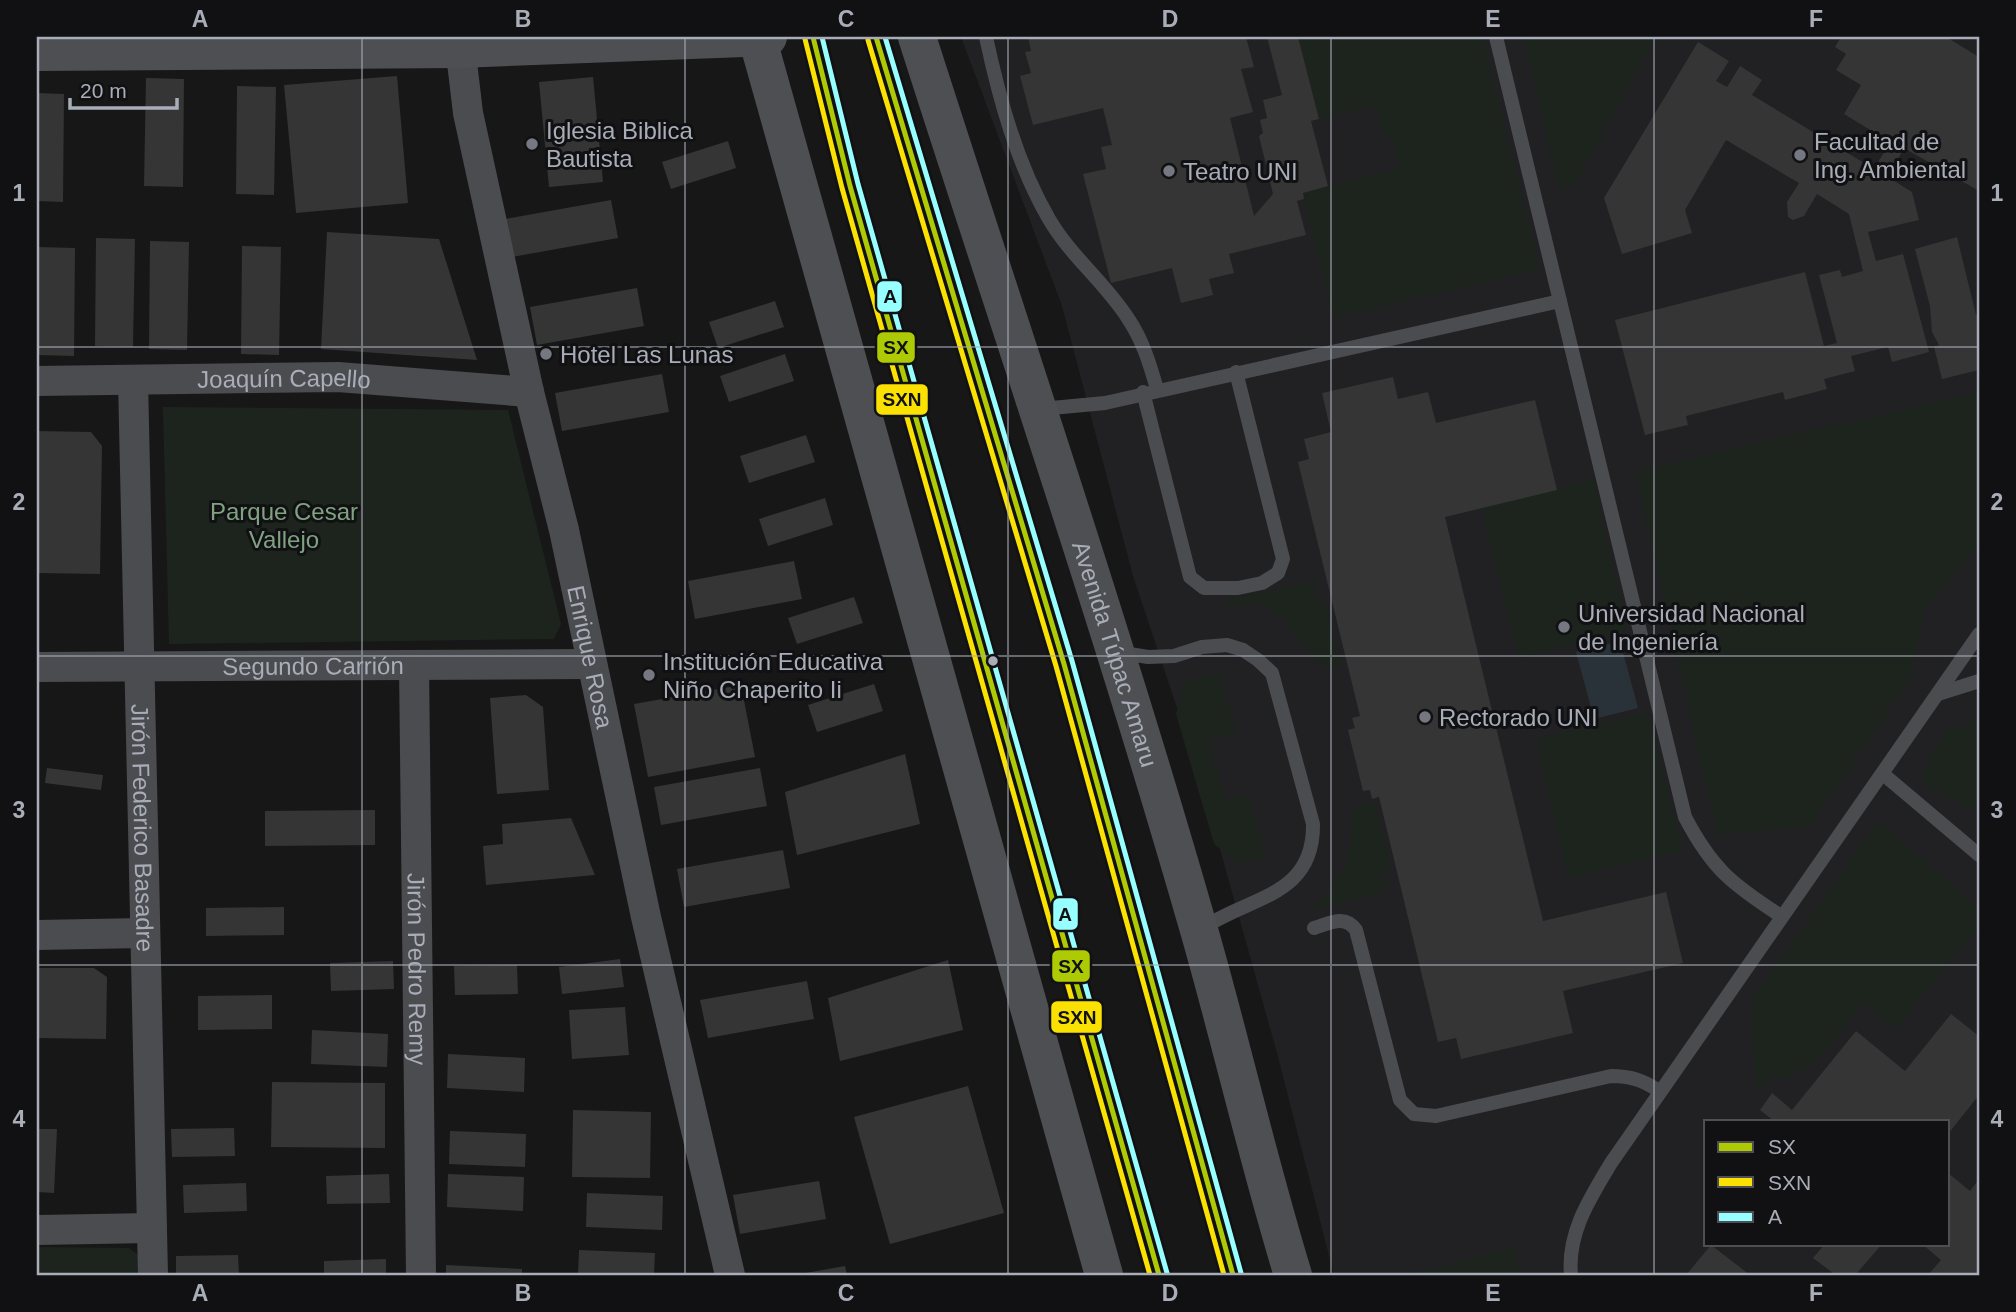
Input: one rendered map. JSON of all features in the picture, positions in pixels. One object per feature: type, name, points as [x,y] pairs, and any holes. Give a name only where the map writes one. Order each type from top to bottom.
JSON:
[{"type":"main road","points":[[37,52],[761,37],[1104,1275]]},
{"type":"main road","name":"Avenida Túpac Amaru","points":[[916,37],[1040,410],[1115,652],[1199,931],[1293,1275]]},
{"type":"street","name":"Enrique Rosa","points":[[459,43],[468,113],[529,392],[564,530],[590,664],[730,1275]]},
{"type":"street","name":"Joaquín Capello","points":[[37,381],[338,377],[529,392]]},
{"type":"street","name":"Jirón Federico Basadre","points":[[133,380],[134,520],[141,664],[144,933],[153,1275]]},
{"type":"street","name":"Segundo Carrión","points":[[37,667],[141,664],[590,664]]},
{"type":"street","name":"Jirón Pedro Remy","points":[[414,665],[421,1275]]},
{"type":"street","points":[[37,935],[144,933]]},
{"type":"street","points":[[37,1230],[152,1228]]},
{"type":"lane","points":[[813,37],[853,199],[1159,1275]]},
{"type":"lane","points":[[876,37],[1064,664],[1233,1275]]},
{"type":"lane","points":[[986,37],[997,86],[1021,156],[1048,218],[1071,253],[1130,320],[1147,354],[1150,391],[1190,577],[1204,588],[1238,588],[1262,583],[1278,573],[1283,559],[1236,372]]},
{"type":"lane","points":[[1496,37],[1685,817],[1703,851],[1725,877],[1781,916]]},
{"type":"lane","points":[[1040,410],[1105,403],[1559,301]]},
{"type":"lane","points":[[1572,1275],[1573,1238],[1586,1206],[1659,1091],[1979,634]]},
{"type":"lane","points":[[1115,652],[1148,657],[1174,656],[1202,648],[1227,645],[1243,650],[1272,673],[1313,824],[1313,845],[1296,878],[1283,890],[1224,914],[1199,931]]},
{"type":"lane","points":[[1938,694],[1979,681]]},
{"type":"lane","points":[[1883,774],[1979,855]]},
{"type":"lane","points":[[1314,928],[1342,920],[1351,923],[1356,930],[1400,1100],[1413,1114],[1436,1116],[1611,1076],[1628,1076],[1645,1081],[1659,1091]]},
{"type":"shaded area","name":"Universidad Nacional de Ingeniería","points":[[961,37],[1979,37],[1979,1275],[1334,1275],[1277,1053],[1199,774],[1133,576],[1062,306]]},
{"type":"shaded area","points":[[1620,641],[1638,708],[1594,719],[1576,652]]},
{"type":"green space","points":[[1298,37],[1482,37],[1540,269],[1333,318],[1303,193],[1400,169],[1391,136],[1383,138],[1375,105],[1319,119]]},
{"type":"green space","points":[[1523,37],[1655,37],[1575,184],[1559,189]]},
{"type":"green space","points":[[1979,392],[1979,544],[1924,612],[1910,680],[1811,826],[1717,835],[1635,471]]},
{"type":"green space","name":"Parque Cesar Vallejo","points":[[163,407],[508,410],[561,624],[554,639],[169,644]]},
{"type":"green space","points":[[1594,479],[1626,630],[1519,658],[1482,508]]},
{"type":"green space","points":[[1313,581],[1319,603],[1325,603],[1342,666],[1329,667],[1319,663],[1280,615],[1270,608],[1254,604],[1227,606],[1226,600]]},
{"type":"green space","points":[[1219,673],[1237,731],[1208,741],[1226,800],[1248,793],[1267,856],[1239,864],[1214,844],[1176,714],[1185,683]]},
{"type":"green space","points":[[1648,712],[1682,851],[1568,878],[1536,739]]},
{"type":"green space","points":[[1979,719],[1979,800],[1974,810],[1925,785],[1922,778],[1941,738],[1954,728]]},
{"type":"green space","points":[[1375,801],[1391,868],[1382,871],[1387,890],[1315,910],[1345,866],[1357,807]]},
{"type":"green space","points":[[1878,821],[1979,908],[1979,928],[1895,1029],[1863,1003],[1834,1040],[1810,1064],[1784,1078],[1769,1078],[1756,1093],[1751,1001]]},
{"type":"green space","points":[[37,1247],[129,1248],[139,1256],[139,1275],[37,1275]]},
{"type":"green space","points":[[1512,1247],[1521,1275],[1410,1275]]},
{"type":"building","name":"Teatro UNI","points":[[1028,37],[1246,37],[1254,67],[1241,69],[1253,112],[1230,118],[1254,216],[1273,194],[1259,136],[1263,133],[1260,120],[1267,118],[1263,100],[1282,95],[1267,37],[1298,37],[1319,119],[1311,121],[1328,186],[1303,193],[1304,199],[1297,201],[1306,235],[1229,254],[1234,273],[1209,279],[1213,295],[1181,303],[1172,268],[1111,283],[1083,174],[1106,169],[1101,147],[1112,145],[1103,108],[1033,125],[1020,76],[1031,73],[1025,52],[1031,51]]},
{"type":"building","points":[[1841,37],[1946,37],[1979,57],[1979,191],[1904,148],[1888,177],[1912,192],[1919,220],[1868,232],[1876,261],[1903,254],[1929,352],[1892,362],[1888,347],[1851,356],[1855,371],[1824,379],[1827,389],[1785,400],[1783,392],[1686,416],[1688,425],[1645,435],[1615,320],[1805,272],[1824,346],[1837,343],[1819,275],[1840,270],[1842,277],[1863,271],[1849,214],[1817,194],[1804,216],[1793,220],[1788,217],[1787,202],[1799,183],[1726,140],[1685,210],[1692,233],[1622,254],[1604,198],[1698,42],[1729,61],[1716,81],[1727,87],[1740,66],[1762,80],[1752,95],[1874,169],[1890,142],[1844,114],[1861,85],[1836,70],[1846,54],[1835,47]]},
{"type":"building","points":[[397,76],[408,203],[296,213],[284,85]]},
{"type":"building","points":[[593,77],[603,182],[549,187],[539,82]]},
{"type":"building","points":[[146,78],[184,79],[183,187],[144,186]]},
{"type":"building","points":[[237,86],[276,87],[274,195],[236,194]]},
{"type":"building","points":[[37,93],[64,94],[63,202],[37,201]]},
{"type":"building","points":[[728,141],[736,168],[671,189],[662,162]]},
{"type":"building","points":[[611,200],[618,238],[512,257],[505,219]]},
{"type":"building","points":[[327,232],[439,239],[477,360],[321,349]]},
{"type":"building","points":[[1957,237],[1976,315],[1979,314],[1979,370],[1942,379],[1934,347],[1939,345],[1932,332],[1930,306],[1915,249]]},
{"type":"building","points":[[96,238],[135,239],[133,347],[95,346]]},
{"type":"building","points":[[150,241],[189,242],[187,350],[149,349]]},
{"type":"building","points":[[242,246],[281,247],[279,355],[241,354]]},
{"type":"building","points":[[37,247],[75,248],[74,356],[37,355]]},
{"type":"building","points":[[637,288],[644,326],[537,345],[530,307]]},
{"type":"building","points":[[775,301],[784,327],[718,348],[709,322]]},
{"type":"building","points":[[785,354],[794,381],[729,402],[720,376]]},
{"type":"building","points":[[662,374],[669,412],[562,431],[555,393]]},
{"type":"building","name":"Rectorado UNI","points":[[1393,377],[1398,399],[1428,392],[1436,423],[1535,400],[1557,490],[1445,517],[1543,921],[1666,892],[1683,963],[1563,991],[1573,1033],[1461,1059],[1456,1038],[1438,1042],[1379,797],[1372,799],[1370,790],[1363,791],[1348,730],[1355,728],[1352,718],[1360,716],[1298,462],[1309,459],[1304,439],[1331,432],[1322,393]]},
{"type":"building","points":[[37,431],[91,432],[102,446],[100,574],[37,573]]},
{"type":"building","points":[[806,435],[815,462],[749,483],[740,456]]},
{"type":"building","points":[[825,498],[833,525],[768,546],[759,519]]},
{"type":"building","points":[[794,561],[802,599],[695,619],[688,581]]},
{"type":"building","points":[[854,597],[863,623],[797,644],[788,618]]},
{"type":"building","points":[[874,684],[883,711],[817,732],[808,705]]},
{"type":"building","points":[[741,685],[755,757],[648,777],[634,704]]},
{"type":"building","points":[[526,695],[543,707],[549,790],[497,794],[490,698]]},
{"type":"building","points":[[905,754],[920,824],[797,855],[785,792]]},
{"type":"building","points":[[47,768],[103,775],[101,790],[45,783]]},
{"type":"building","points":[[760,768],[767,806],[661,825],[654,787]]},
{"type":"building","points":[[375,810],[375,845],[265,846],[265,811]]},
{"type":"building","points":[[571,818],[595,875],[486,885],[483,846],[503,844],[502,824]]},
{"type":"building","points":[[783,850],[790,888],[684,907],[677,869]]},
{"type":"building","points":[[284,907],[284,935],[206,936],[206,908]]},
{"type":"building","points":[[620,959],[624,987],[562,994],[559,967]]},
{"type":"building","points":[[948,960],[963,1030],[840,1061],[828,998]]},
{"type":"building","points":[[393,961],[394,989],[331,991],[330,963]]},
{"type":"building","points":[[517,965],[518,994],[455,995],[454,966]]},
{"type":"building","points":[[37,968],[94,968],[107,977],[106,1039],[37,1038]]},
{"type":"building","points":[[807,981],[814,1019],[708,1038],[700,1000]]},
{"type":"building","points":[[272,995],[272,1029],[198,1030],[198,996]]},
{"type":"building","points":[[625,1007],[629,1055],[572,1059],[569,1010]]},
{"type":"building","points":[[1951,1014],[1979,1036],[1979,1095],[1950,1131],[1950,1120],[1773,1120],[1760,1110],[1772,1093],[1792,1110],[1856,1031],[1905,1071]]},
{"type":"building","points":[[312,1030],[388,1034],[387,1067],[311,1064]]},
{"type":"building","points":[[448,1054],[525,1058],[524,1092],[447,1088]]},
{"type":"building","points":[[272,1082],[385,1083],[385,1148],[271,1147]]},
{"type":"building","points":[[968,1086],[1004,1213],[890,1244],[854,1117]]},
{"type":"building","points":[[573,1110],[651,1112],[650,1178],[572,1177]]},
{"type":"building","points":[[234,1128],[235,1156],[172,1157],[171,1129]]},
{"type":"building","points":[[37,1129],[57,1129],[54,1193],[37,1192]]},
{"type":"building","points":[[450,1131],[526,1134],[525,1167],[449,1164]]},
{"type":"building","points":[[389,1174],[390,1203],[327,1204],[326,1176]]},
{"type":"building","points":[[448,1174],[524,1177],[523,1211],[447,1207]]},
{"type":"building","points":[[1950,1175],[1970,1191],[1979,1179],[1979,1275],[1928,1275],[1941,1260],[1924,1246],[1950,1246]]},
{"type":"building","points":[[819,1181],[826,1219],[740,1234],[733,1195]]},
{"type":"building","points":[[246,1183],[247,1211],[184,1213],[183,1185]]},
{"type":"building","points":[[587,1193],[663,1196],[662,1230],[586,1227]]},
{"type":"building","points":[[1712,1246],[1750,1275],[1686,1275]]},
{"type":"building","points":[[1823,1246],[1880,1246],[1857,1273],[1860,1275],[1831,1275],[1833,1273],[1813,1258]]},
{"type":"building","points":[[579,1250],[655,1253],[654,1275],[578,1275]]},
{"type":"building","points":[[238,1255],[239,1275],[176,1275],[176,1256]]},
{"type":"building","points":[[386,1259],[386,1275],[324,1275],[324,1261]]},
{"type":"building","points":[[446,1265],[522,1269],[522,1275],[446,1275]]},
{"type":"building","points":[[845,1266],[847,1275],[800,1275],[800,1274]]},
{"type":"transit line","name":"SX","points":[[813,37],[850,186],[1159,1275]]},
{"type":"transit line","name":"A","points":[[822,37],[858,184],[1167,1273]]},
{"type":"transit line","name":"SX","points":[[876,37],[1064,664],[1233,1275]]},
{"type":"transit line","name":"A","points":[[885,37],[1072,661],[1241,1273]]},
{"type":"transit line","name":"SXN","points":[[805,39],[842,188],[1150,1275]]},
{"type":"transit line","name":"SXN","points":[[868,40],[1056,666],[1224,1275]]},
{"type":"place","name":"Iglesia Biblica Bautista","points":[[532,144]]},
{"type":"place","name":"Facultad de Ing. Ambiental","points":[[1800,155]]},
{"type":"place","name":"Teatro UNI","points":[[1169,171]]},
{"type":"place","name":"Hotel Las Lunas","points":[[546,354]]},
{"type":"place","name":"Universidad Nacional de Ingeniería","points":[[1564,627]]},
{"type":"place","name":"Institución Educativa Niño Chaperito Ii","points":[[649,675]]},
{"type":"place","name":"Rectorado UNI","points":[[1425,717]]}]
